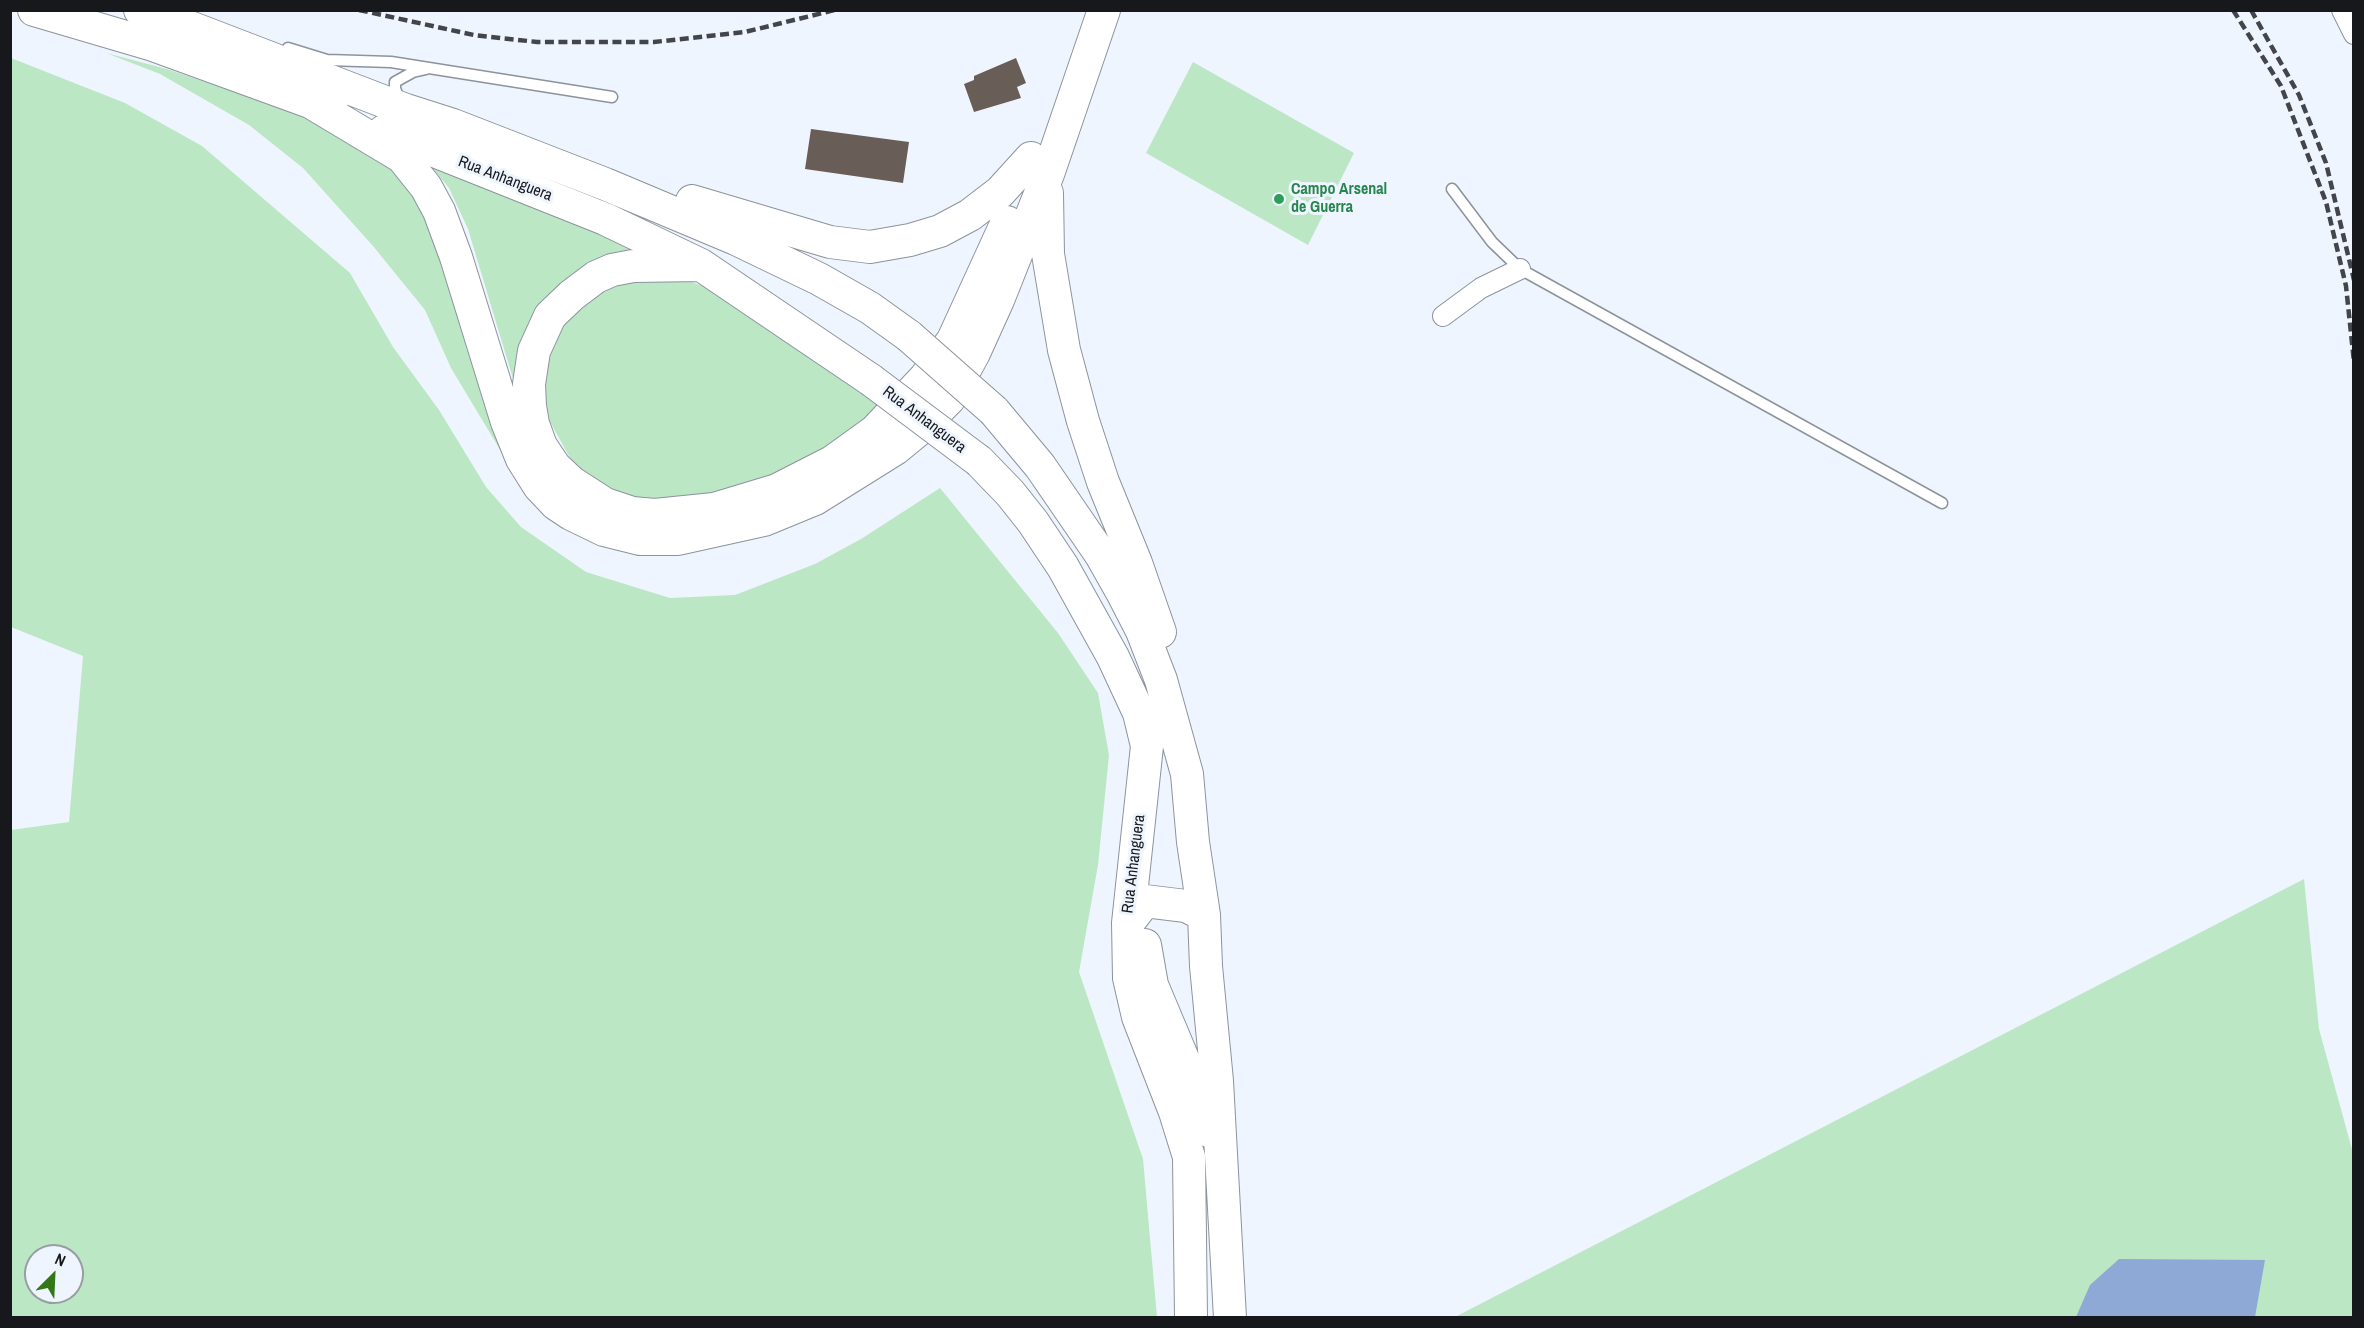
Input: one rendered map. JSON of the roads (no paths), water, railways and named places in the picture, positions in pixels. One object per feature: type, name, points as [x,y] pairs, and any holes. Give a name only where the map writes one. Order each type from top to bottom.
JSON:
[{"type":"main road","name":"Rua Anhanguera","points":[[34,10],[153,45],[312,103],[605,219],[700,265],[871,380],[979,461],[1010,493],[1033,522],[1063,567],[1113,657],[1139,713],[1147,746],[1136,912],[1126,949],[1132,996],[1189,1156],[1191,1317]]},
{"type":"main road","name":"Rua Anhanguera","points":[[140,10],[406,110],[453,125],[605,184],[736,239],[819,279],[870,308],[909,336],[993,411],[1040,466],[1101,555],[1142,631],[1161,680],[1187,774],[1193,842],[1204,915],[1206,966],[1217,1082],[1230,1317]]},
{"type":"main road","points":[[312,103],[402,158],[426,187],[439,211],[456,257],[507,422],[522,459],[539,486],[556,504],[604,530],[640,539],[678,539],[764,520],[815,499],[868,467],[917,431],[949,399],[974,354],[998,300],[1050,133],[1084,10]]},
{"type":"main road","points":[[1050,133],[1104,10]]},
{"type":"main road","points":[[453,125],[762,223],[830,242],[870,247],[910,240],[940,231],[970,215],[1039,166]]},
{"type":"main road","points":[[700,265],[642,265],[612,270],[596,277],[550,316],[534,351],[529,384],[530,406],[533,424],[541,446],[555,467],[571,482],[605,504],[632,513],[655,516],[714,509],[796,483],[832,462],[875,431],[925,378],[953,340],[1002,233],[1039,166]]},
{"type":"main road","points":[[1039,166],[1048,254],[1064,350],[1096,462],[1136,563],[1171,670],[1187,774]]},
{"type":"main road","points":[[1174,728],[1161,752],[1160,796],[1136,912],[1145,938],[1152,985],[1207,1116],[1215,1145],[1223,1200]]},
{"type":"main road","points":[[1136,912],[1186,906],[1204,915]]},
{"type":"street","points":[[2342,10],[2354,34]]},
{"type":"street","points":[[1443,316],[1481,288],[1520,269]]},
{"type":"lane","points":[[155,10],[224,28]]},
{"type":"lane","points":[[277,45],[327,60],[391,62],[612,97]]},
{"type":"lane","points":[[406,110],[397,97],[395,82],[413,72],[434,68]]},
{"type":"lane","points":[[1452,189],[1492,242],[1520,269],[1942,503]]},
{"type":"water","points":[[2119,1259],[2265,1260],[2255,1317],[2076,1317],[2090,1285]]},
{"type":"railway","points":[[359,10],[474,35],[537,42],[654,42],[745,32],[835,10]]},
{"type":"railway","points":[[2233,10],[2281,86],[2326,202],[2346,286],[2354,362]]},
{"type":"railway","points":[[2251,10],[2299,95],[2326,163],[2354,280]]},
{"type":"place","name":"Campo Arsenal de Guerra","points":[[1279,199]]}]
